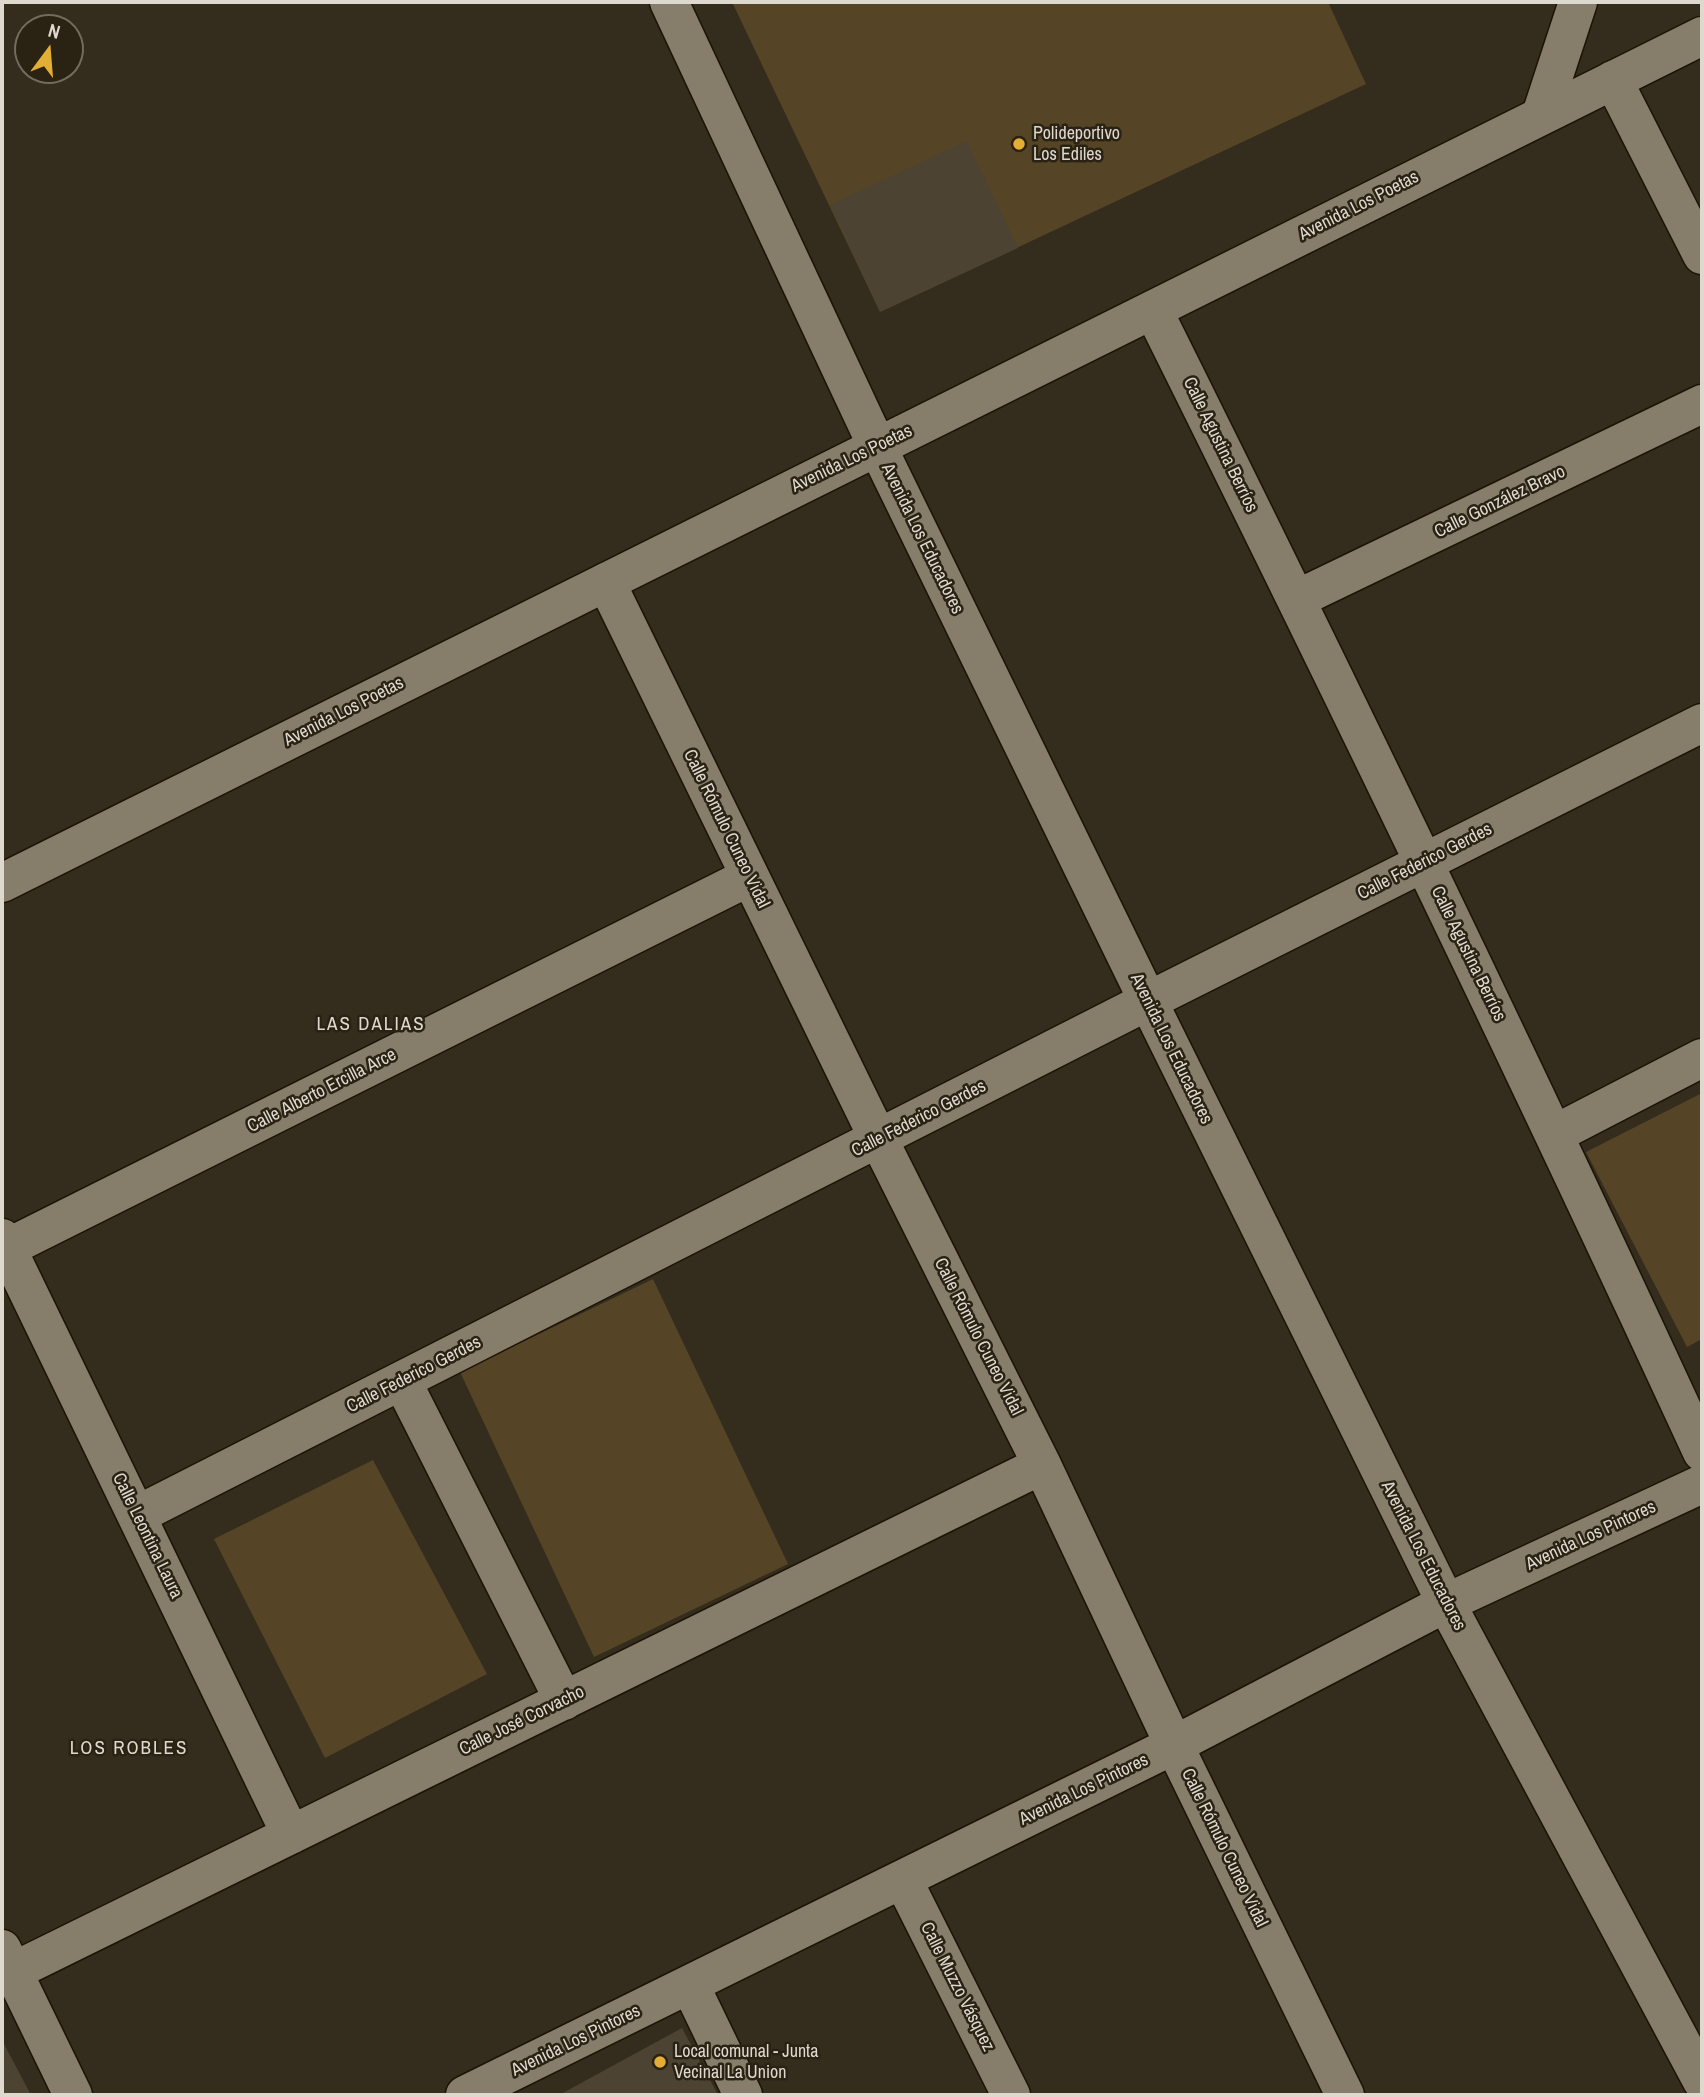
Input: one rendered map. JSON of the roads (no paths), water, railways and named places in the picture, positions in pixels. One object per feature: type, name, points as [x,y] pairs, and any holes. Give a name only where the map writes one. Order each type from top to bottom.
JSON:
[{"type":"street","name":"Avenida Los Educadores","points":[[669,2],[877,446],[1446,1603],[1702,2081]]},
{"type":"street","points":[[1541,115],[1578,2]]},
{"type":"street","name":"Avenida Los Poetas","points":[[2,883],[1702,36]]},
{"type":"street","points":[[1613,80],[1702,255]]},
{"type":"street","name":"Calle Agustina Berríos","points":[[1153,310],[1297,599],[1555,1134],[1702,1452]]},
{"type":"street","name":"Calle González Bravo","points":[[1297,599],[1702,404]]},
{"type":"street","name":"Calle Rómulo Cuneo Vidal","points":[[606,582],[749,877],[1042,1465],[1174,1745],[1345,2095]]},
{"type":"street","name":"Calle Federico Gerdes","points":[[136,1515],[1702,723]]},
{"type":"street","name":"Calle Alberto Ercilla Arce","points":[[4,1243],[749,877]]},
{"type":"street","points":[[1555,1134],[1702,1058]]},
{"type":"street","name":"Calle Leontina Laura","points":[[4,1243],[291,1835]]},
{"type":"street","points":[[402,1381],[564,1701]]},
{"type":"street","name":"Calle José Corvacho","points":[[5,1966],[291,1835],[1042,1465]]},
{"type":"street","name":"Avenida Los Pintores","points":[[465,2095],[1174,1745],[1446,1603],[1702,1484]]},
{"type":"street","name":"Calle Muzzo Vásquez","points":[[903,1880],[1011,2095]]},
{"type":"street","points":[[5,1966],[73,2095]]},
{"type":"street","points":[[690,1985],[743,2095]]},
{"type":"place","name":"Polideportivo Los Ediles","points":[[1019,144]]},
{"type":"place","name":"Local comunal - Junta Vecinal La Union","points":[[660,2062]]},
{"type":"district","name":"LAS DALIAS","points":[[371,1025]]},
{"type":"district","name":"LOS ROBLES","points":[[129,1749]]}]
